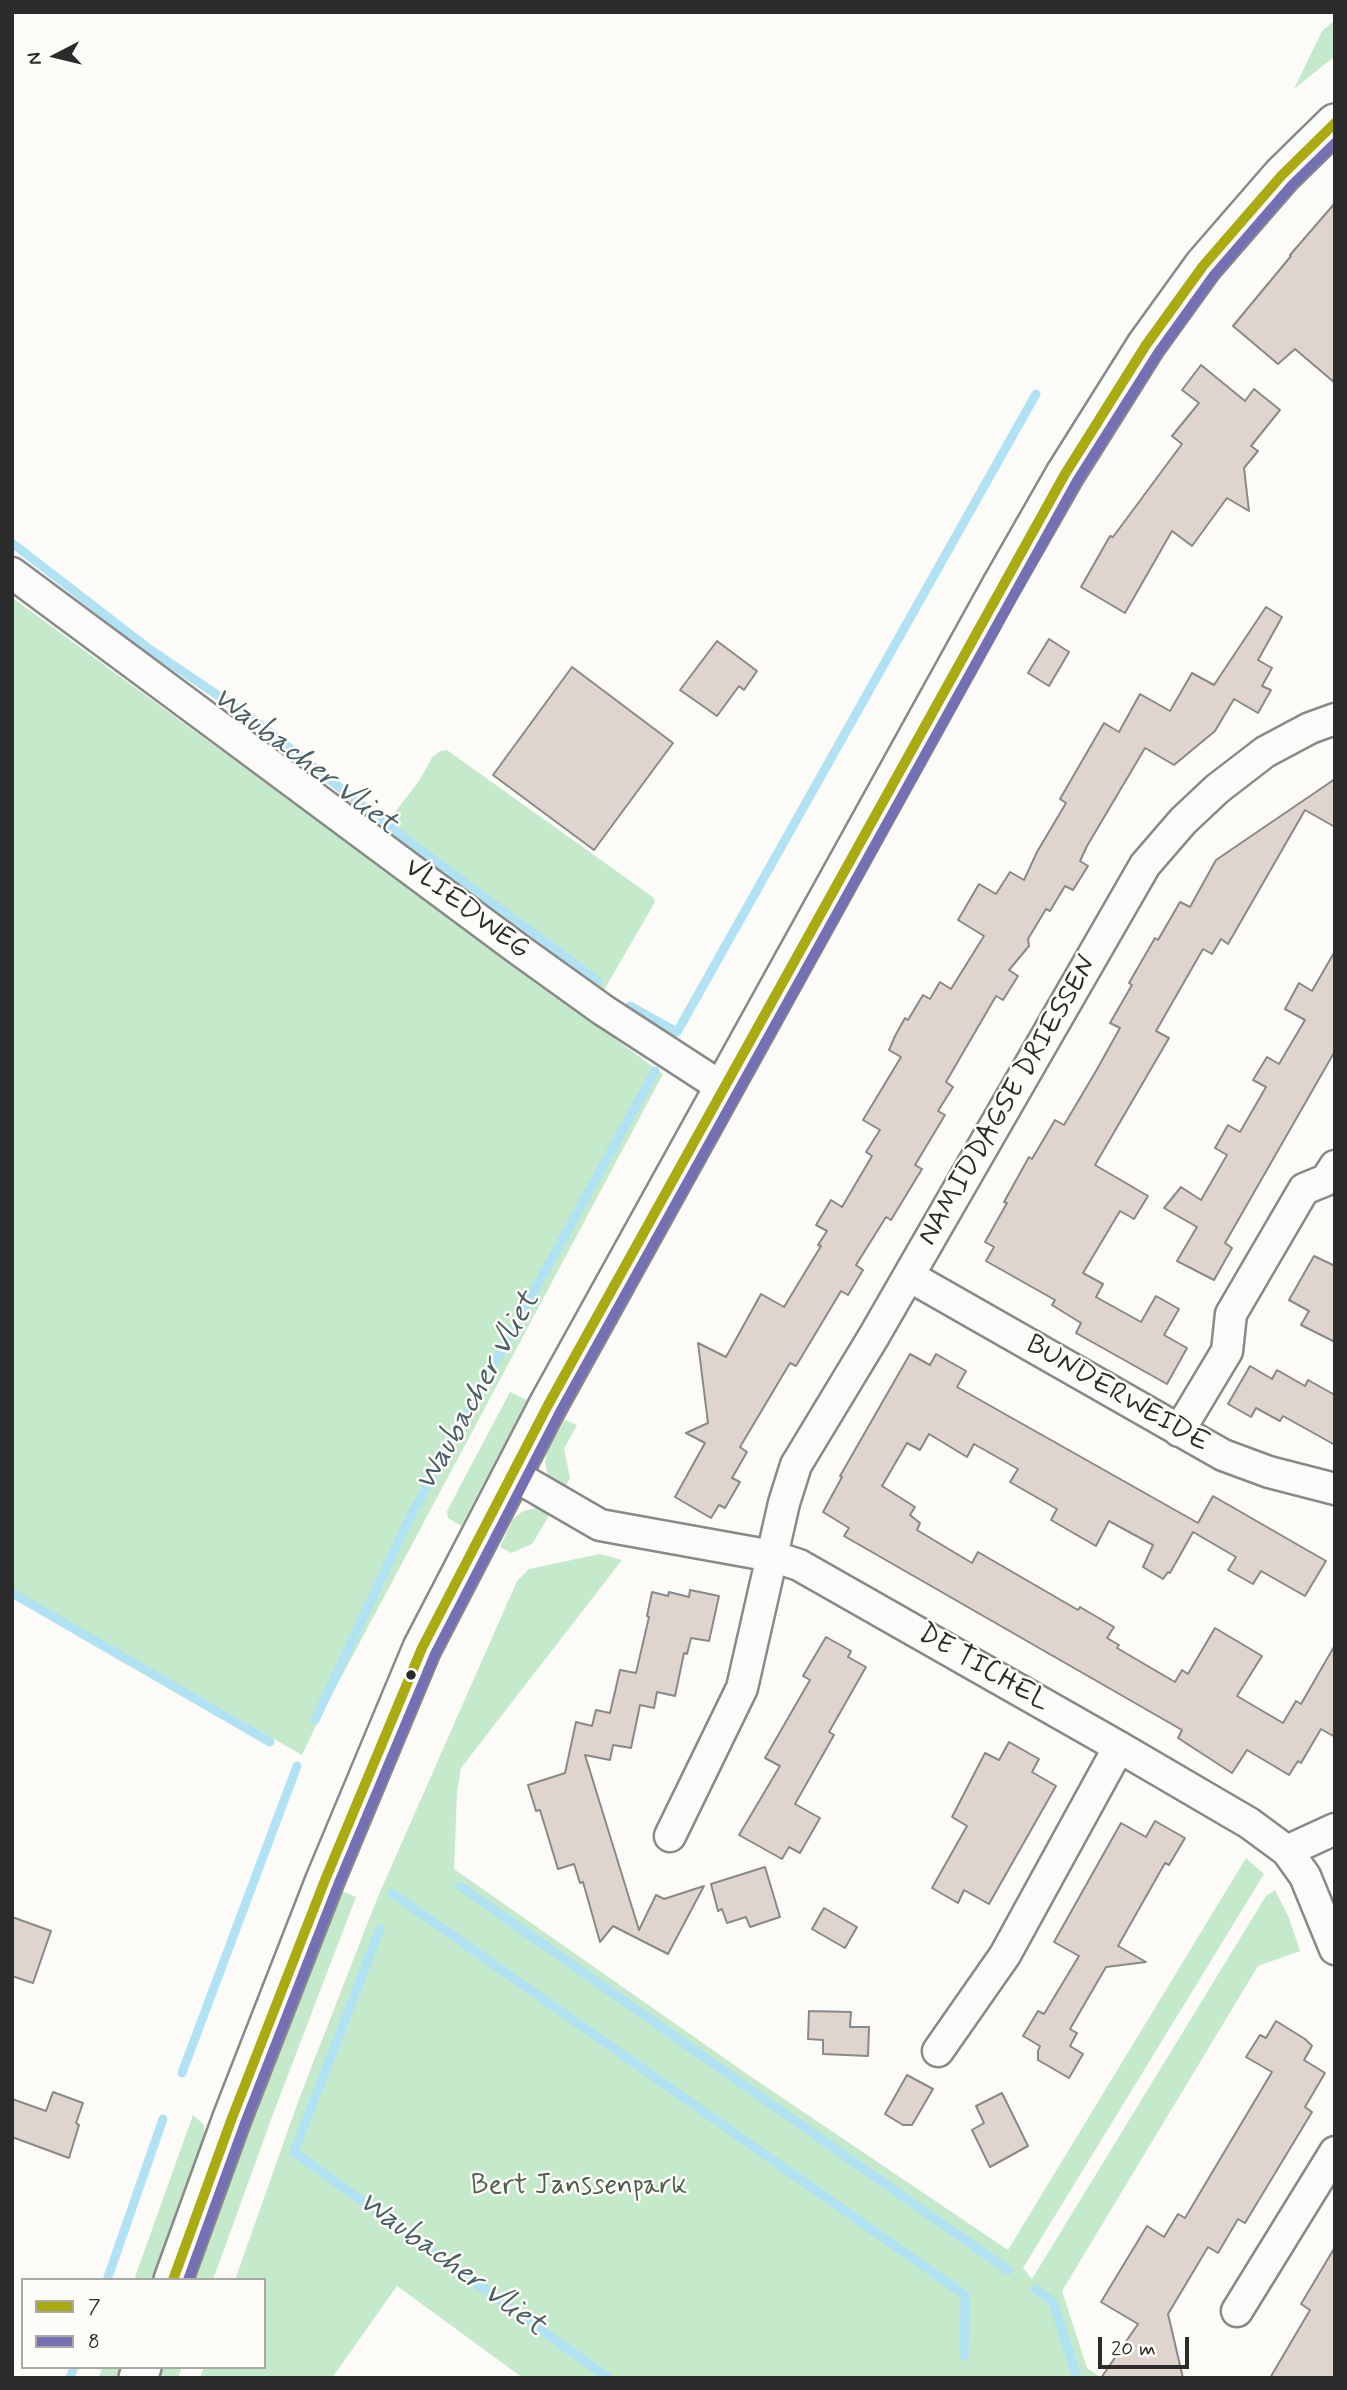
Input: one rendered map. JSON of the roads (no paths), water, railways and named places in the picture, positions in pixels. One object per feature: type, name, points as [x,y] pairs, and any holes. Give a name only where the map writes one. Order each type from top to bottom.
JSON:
[{"type":"street","points":[[174,2278],[232,2118],[325,1880],[411,1674],[512,1474],[723,1088],[1065,474],[1146,345],[1203,266],[1282,175],[1335,123]]},
{"type":"street","name":"VLIEDWEG","points":[[12,573],[518,949],[603,1010],[723,1088]]},
{"type":"street","name":"NAMIDDAGSE DRIESSEN","points":[[772,1556],[789,1483],[796,1465],[909,1276],[1145,865],[1183,821],[1217,789],[1265,752],[1310,728],[1335,719]]},
{"type":"street","points":[[1178,1431],[1227,1351],[1231,1314],[1304,1189],[1326,1180],[1335,1166]]},
{"type":"street","name":"BUNDERWEIDE","points":[[909,1276],[1223,1455],[1335,1489]]},
{"type":"street","name":"DE TICHEL","points":[[512,1474],[600,1525],[772,1556],[799,1564],[1119,1747],[1249,1823],[1287,1851],[1305,1876],[1335,1949]]},
{"type":"street","points":[[670,1836],[742,1688],[772,1556]]},
{"type":"street","points":[[938,2051],[1005,1955],[1119,1747]]},
{"type":"street","points":[[1287,1851],[1335,1829]]},
{"type":"street","points":[[1237,2311],[1335,2151]]},
{"type":"waterway","points":[[630,1006],[677,1032],[1036,394]]},
{"type":"waterway","name":"Waubacher Vliet","points":[[12,543],[148,648],[257,722],[383,822],[598,981]]},
{"type":"waterway","name":"Waubacher Vliet","points":[[315,1720],[410,1517],[655,1071]]},
{"type":"waterway","points":[[12,1593],[270,1742]]},
{"type":"waterway","name":"Waubacher Vliet","points":[[182,2073],[297,1766]]},
{"type":"waterway","points":[[460,1886],[1008,2270]]},
{"type":"waterway","points":[[392,1893],[965,2295],[964,2356]]},
{"type":"waterway","name":"Waubacher Vliet","points":[[380,1929],[294,2152],[608,2378]]},
{"type":"waterway","points":[[108,2278],[163,2119]]},
{"type":"waterway","points":[[1035,2289],[1053,2302],[1077,2378]]},
{"type":"waterway","points":[[70,2378],[73,2369]]},
{"type":"park label","name":"Bert Janssenpark","points":[[579,2187]]}]
